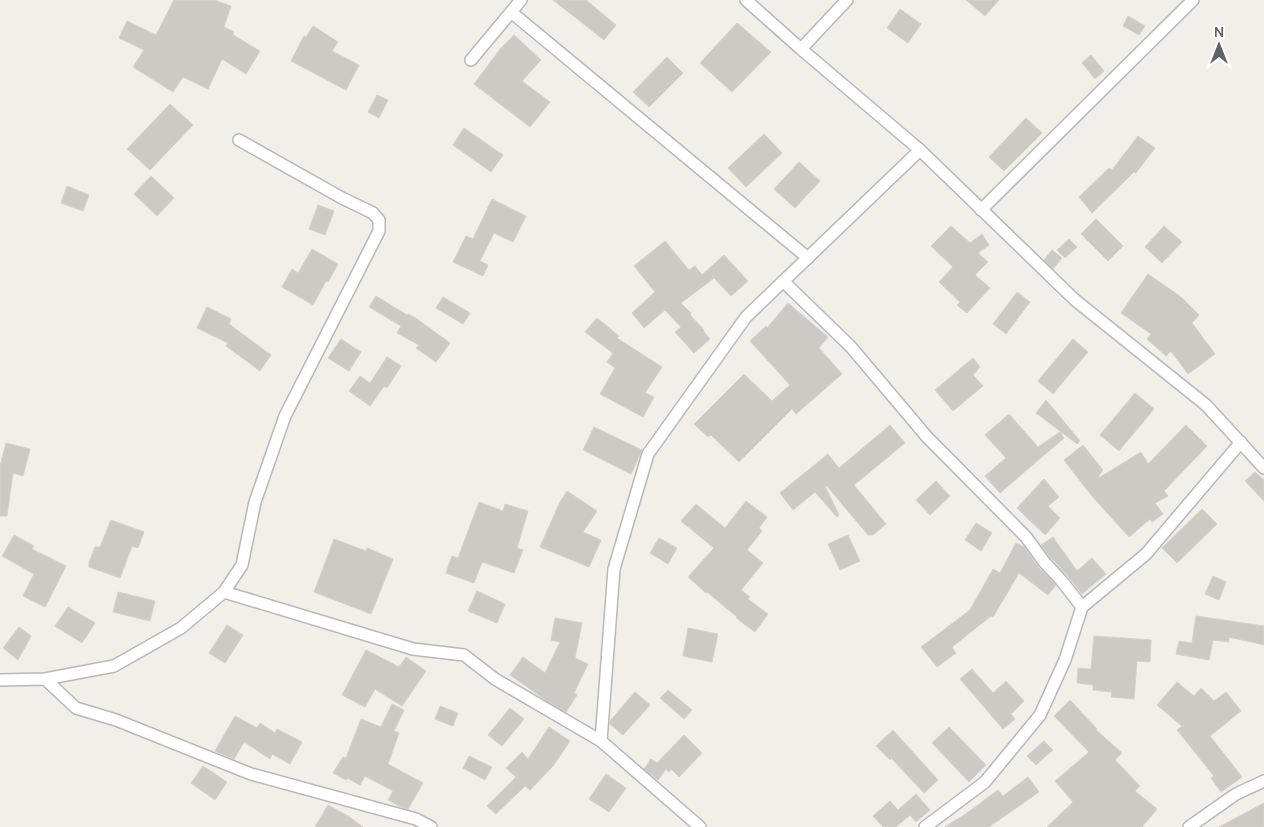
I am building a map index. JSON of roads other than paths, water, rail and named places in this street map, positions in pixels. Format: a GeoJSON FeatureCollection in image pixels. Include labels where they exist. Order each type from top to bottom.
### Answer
{"type":"FeatureCollection","features":[{"type":"Feature","properties":{"kind":"street"},"geometry":{"type":"LineString","coordinates":[[470,60],[521,0]]}},
{"type":"Feature","properties":{"kind":"street"},"geometry":{"type":"LineString","coordinates":[[746,0],[800,49],[920,150],[1075,300],[1206,405],[1264,468]]}},
{"type":"Feature","properties":{"kind":"street"},"geometry":{"type":"LineString","coordinates":[[800,49],[847,0]]}},
{"type":"Feature","properties":{"kind":"street"},"geometry":{"type":"LineString","coordinates":[[981,210],[1194,0]]}},
{"type":"Feature","properties":{"kind":"street"},"geometry":{"type":"LineString","coordinates":[[512,12],[808,258]]}},
{"type":"Feature","properties":{"kind":"street"},"geometry":{"type":"LineString","coordinates":[[0,680],[45,680],[114,666],[181,628],[224,592],[242,565],[254,502],[285,416],[379,231],[379,220],[373,213],[342,198],[239,140]]}},
{"type":"Feature","properties":{"kind":"street"},"geometry":{"type":"LineString","coordinates":[[601,741],[614,568],[648,454],[746,317],[920,150]]}},
{"type":"Feature","properties":{"kind":"street"},"geometry":{"type":"LineString","coordinates":[[783,281],[851,347],[927,438],[1026,537],[1082,607]]}},
{"type":"Feature","properties":{"kind":"street"},"geometry":{"type":"LineString","coordinates":[[925,827],[985,782],[1040,715],[1065,660],[1082,607],[1146,554],[1241,442]]}},
{"type":"Feature","properties":{"kind":"street"},"geometry":{"type":"LineString","coordinates":[[224,592],[413,649],[464,655],[495,678],[601,741],[700,827]]}},
{"type":"Feature","properties":{"kind":"street"},"geometry":{"type":"LineString","coordinates":[[45,680],[76,708],[116,720],[251,774],[416,819],[431,827]]}},
{"type":"Feature","properties":{"kind":"street"},"geometry":{"type":"LineString","coordinates":[[1190,827],[1236,794],[1264,781]]}}]}
